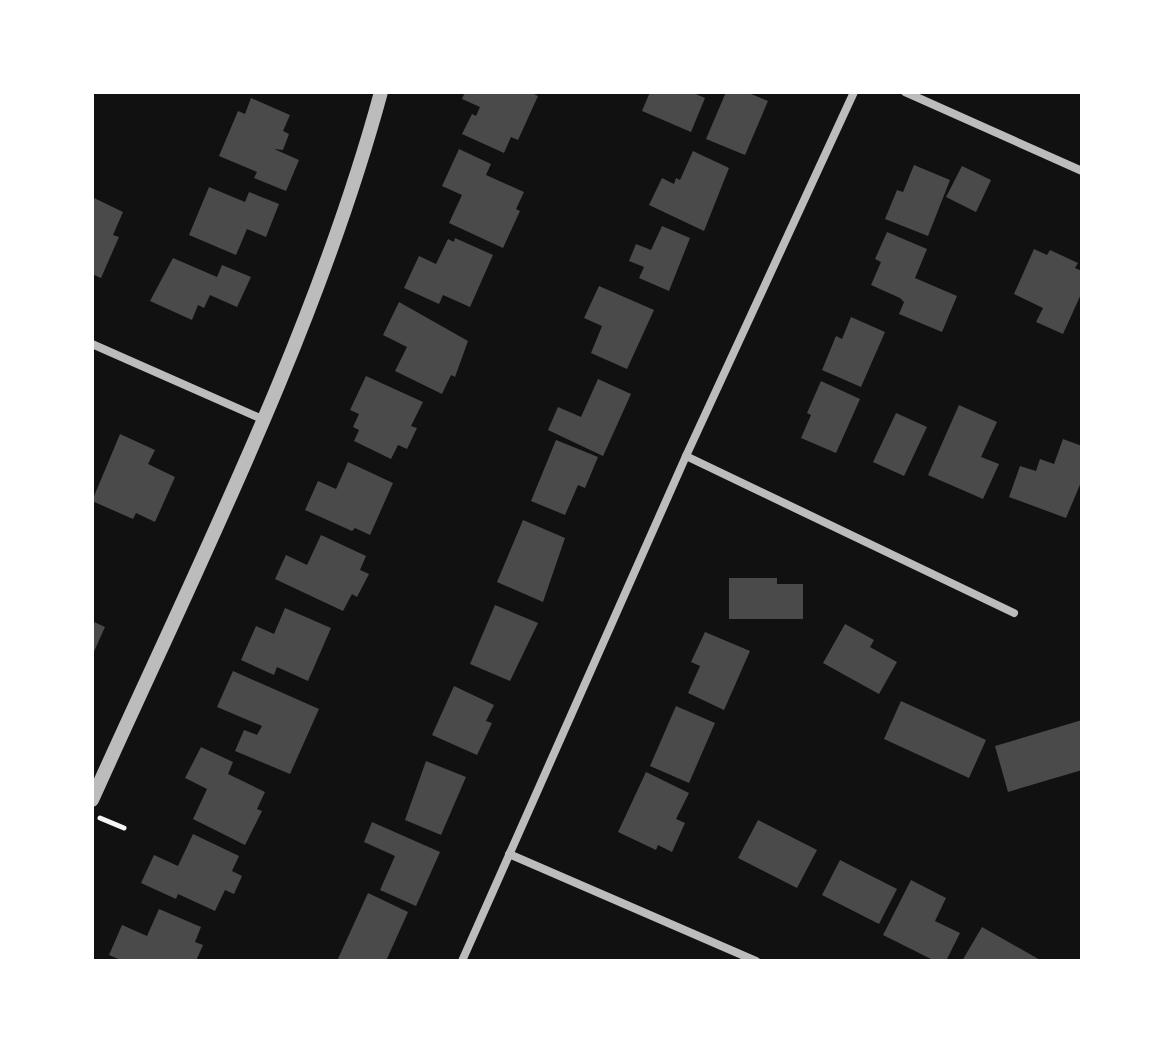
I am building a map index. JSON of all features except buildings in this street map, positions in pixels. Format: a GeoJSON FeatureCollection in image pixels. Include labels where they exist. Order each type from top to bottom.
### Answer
{"type":"FeatureCollection","features":[{"type":"Feature","properties":{"kind":"street"},"geometry":{"type":"LineString","coordinates":[[92,800],[98,771],[262,419],[356,183],[381,92]]}},
{"type":"Feature","properties":{"kind":"street"},"geometry":{"type":"LineString","coordinates":[[462,961],[686,456],[854,92]]}},
{"type":"Feature","properties":{"kind":"street"},"geometry":{"type":"LineString","coordinates":[[905,92],[1082,171]]}},
{"type":"Feature","properties":{"kind":"street"},"geometry":{"type":"LineString","coordinates":[[92,344],[262,419]]}},
{"type":"Feature","properties":{"kind":"street"},"geometry":{"type":"LineString","coordinates":[[686,456],[1014,613]]}},
{"type":"Feature","properties":{"kind":"street"},"geometry":{"type":"LineString","coordinates":[[509,854],[756,961]]}},
{"type":"Feature","properties":{"kind":"path"},"geometry":{"type":"LineString","coordinates":[[92,814],[124,828]]}}]}
